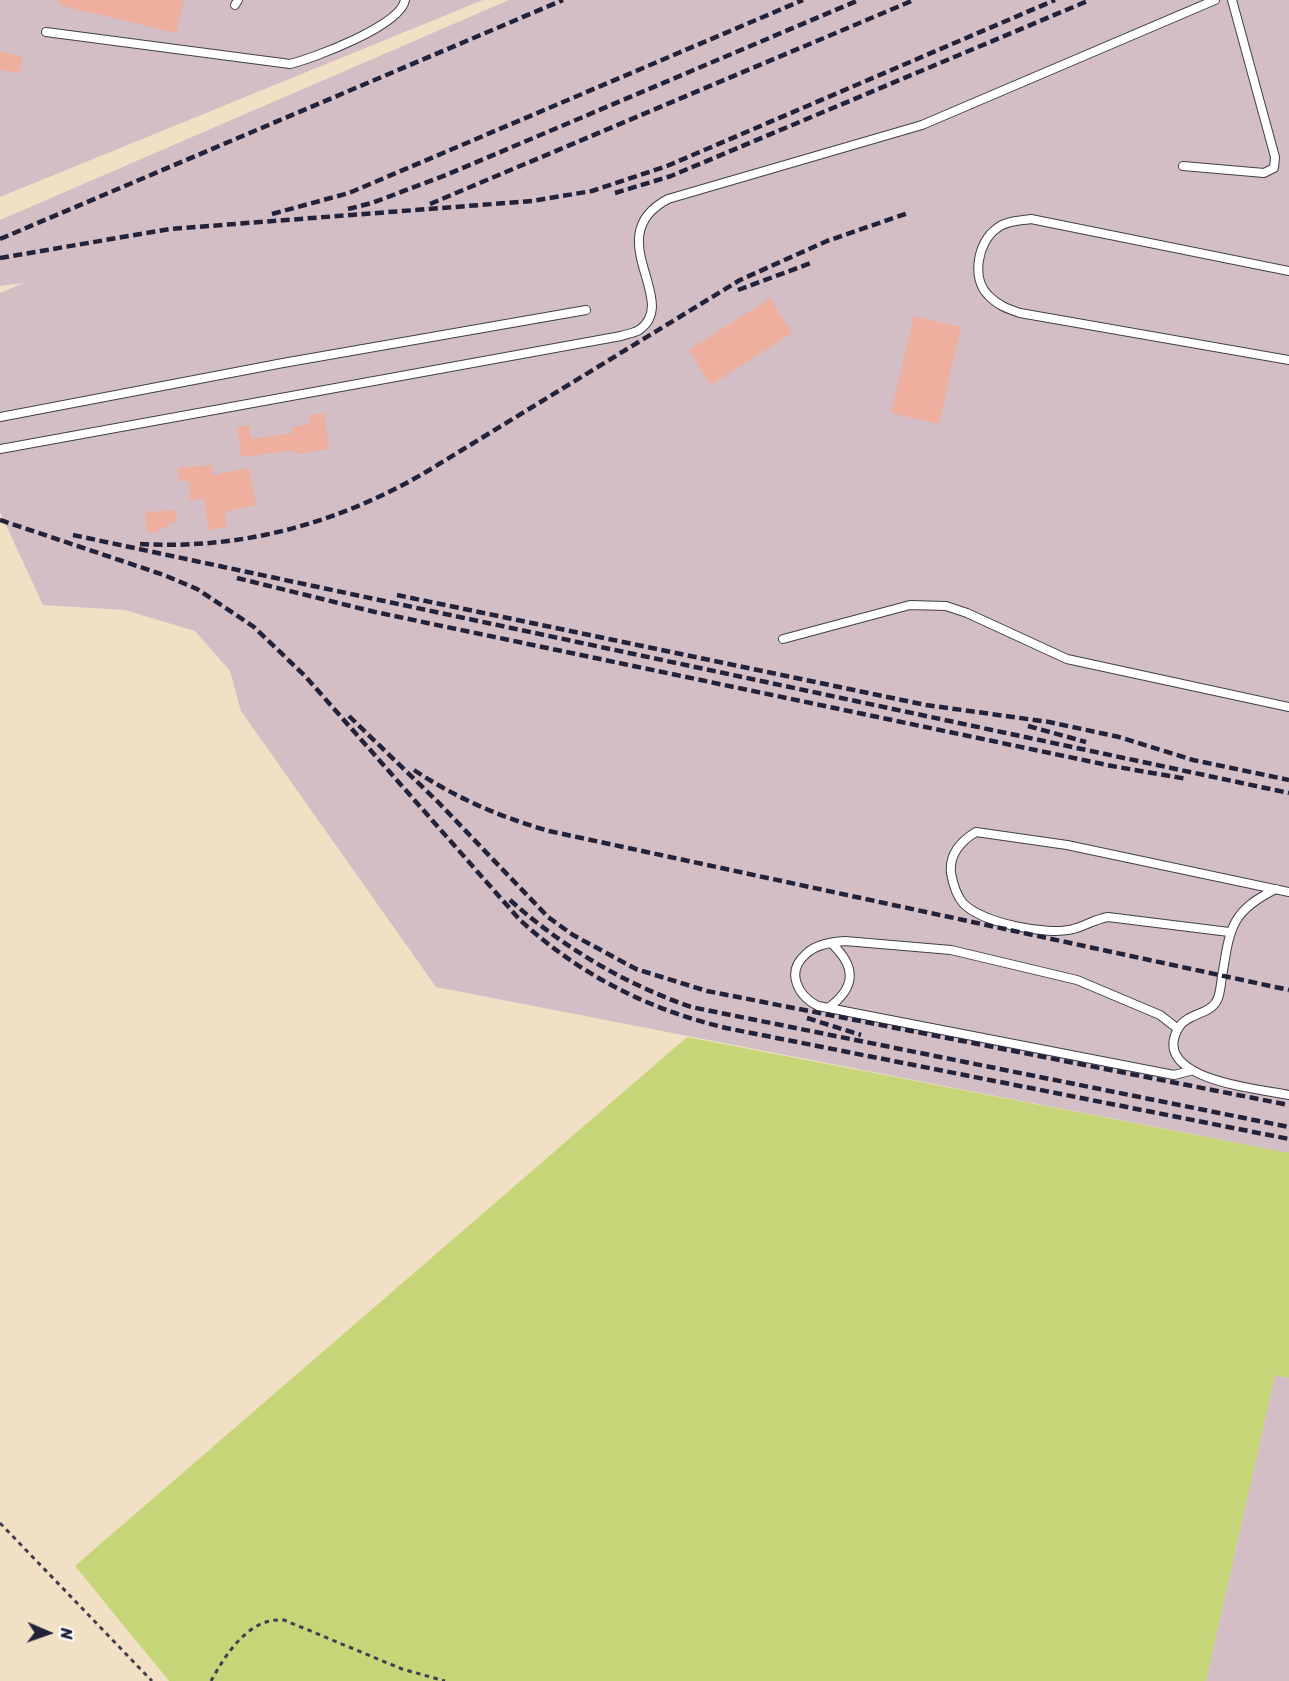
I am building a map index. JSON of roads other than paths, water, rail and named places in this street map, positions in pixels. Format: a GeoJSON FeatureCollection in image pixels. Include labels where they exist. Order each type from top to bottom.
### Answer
{"type":"FeatureCollection","features":[{"type":"Feature","properties":{"kind":"lane"},"geometry":{"type":"LineString","coordinates":[[46,32],[290,64],[304,61],[371,31],[391,19],[404,5],[405,0]]}},
{"type":"Feature","properties":{"kind":"lane"},"geometry":{"type":"LineString","coordinates":[[0,449],[621,336],[640,330],[650,316],[652,300],[638,238],[642,219],[652,207],[668,199],[922,124],[1215,0]]}},
{"type":"Feature","properties":{"kind":"lane"},"geometry":{"type":"LineString","coordinates":[[1183,166],[1264,173],[1274,168],[1275,157],[1232,0]]}},
{"type":"Feature","properties":{"kind":"lane"},"geometry":{"type":"LineString","coordinates":[[1289,272],[1031,219],[997,227],[985,239],[980,257],[979,278],[986,294],[1002,306],[1020,313],[1289,360]]}},
{"type":"Feature","properties":{"kind":"lane"},"geometry":{"type":"LineString","coordinates":[[0,417],[272,365],[586,310]]}},
{"type":"Feature","properties":{"kind":"lane"},"geometry":{"type":"LineString","coordinates":[[783,639],[910,605],[946,606],[1067,659],[1289,707]]}},
{"type":"Feature","properties":{"kind":"lane"},"geometry":{"type":"LineString","coordinates":[[1229,932],[1108,917],[1091,920],[1074,929],[1044,931],[1019,927],[975,912],[963,903],[954,887],[951,870],[953,854],[964,839],[976,832],[1067,845],[1289,892]]}},
{"type":"Feature","properties":{"kind":"lane"},"geometry":{"type":"LineString","coordinates":[[1276,889],[1243,909],[1229,932],[1218,999],[1210,1009],[1185,1020],[1178,1029],[1175,1040],[1176,1053],[1181,1064],[1190,1071],[1211,1080],[1289,1095]]}},
{"type":"Feature","properties":{"kind":"lane"},"geometry":{"type":"LineString","coordinates":[[1178,1029],[1160,1015],[1077,980],[951,951],[845,941],[831,942],[806,953],[795,971],[800,993],[807,1001],[828,1008],[1174,1075],[1190,1071]]}},
{"type":"Feature","properties":{"kind":"lane"},"geometry":{"type":"LineString","coordinates":[[828,1008],[848,987],[850,975],[843,954],[831,942]]}},
{"type":"Feature","properties":{"kind":"railway"},"geometry":{"type":"LineString","coordinates":[[0,239],[563,0]]}},
{"type":"Feature","properties":{"kind":"railway"},"geometry":{"type":"LineString","coordinates":[[272,214],[349,193],[803,0]]}},
{"type":"Feature","properties":{"kind":"railway"},"geometry":{"type":"LineString","coordinates":[[348,209],[372,203],[446,175],[859,0]]}},
{"type":"Feature","properties":{"kind":"railway"},"geometry":{"type":"LineString","coordinates":[[430,204],[914,0]]}},
{"type":"Feature","properties":{"kind":"railway"},"geometry":{"type":"LineString","coordinates":[[0,258],[170,229],[532,201],[592,191],[667,166],[1055,0]]}},
{"type":"Feature","properties":{"kind":"railway"},"geometry":{"type":"LineString","coordinates":[[615,193],[671,176],[1090,0]]}},
{"type":"Feature","properties":{"kind":"railway"},"geometry":{"type":"LineString","coordinates":[[140,544],[178,545],[252,537],[324,519],[359,506],[426,472],[740,280],[827,241],[908,213]]}},
{"type":"Feature","properties":{"kind":"railway"},"geometry":{"type":"LineString","coordinates":[[738,290],[811,263]]}},
{"type":"Feature","properties":{"kind":"railway"},"geometry":{"type":"LineString","coordinates":[[0,520],[164,575],[197,589],[254,627],[306,677],[520,920],[566,957],[616,988],[669,1011],[726,1028],[1289,1139]]}},
{"type":"Feature","properties":{"kind":"railway"},"geometry":{"type":"LineString","coordinates":[[73,535],[1289,793]]}},
{"type":"Feature","properties":{"kind":"railway"},"geometry":{"type":"LineString","coordinates":[[237,578],[375,612],[1112,766],[1187,779]]}},
{"type":"Feature","properties":{"kind":"railway"},"geometry":{"type":"LineString","coordinates":[[397,595],[926,705],[1049,722],[1119,737],[1193,760],[1289,780]]}},
{"type":"Feature","properties":{"kind":"railway"},"geometry":{"type":"LineString","coordinates":[[349,716],[438,802],[548,917],[573,935],[636,969],[707,991],[1289,1105]]}},
{"type":"Feature","properties":{"kind":"railway"},"geometry":{"type":"LineString","coordinates":[[1028,726],[1086,742]]}},
{"type":"Feature","properties":{"kind":"railway"},"geometry":{"type":"LineString","coordinates":[[414,770],[479,806],[549,831],[1289,990]]}},
{"type":"Feature","properties":{"kind":"railway"},"geometry":{"type":"LineString","coordinates":[[510,900],[573,949],[642,987],[691,1007],[1289,1127]]}},
{"type":"Feature","properties":{"kind":"railway"},"geometry":{"type":"LineString","coordinates":[[807,1018],[861,1035]]}}]}
